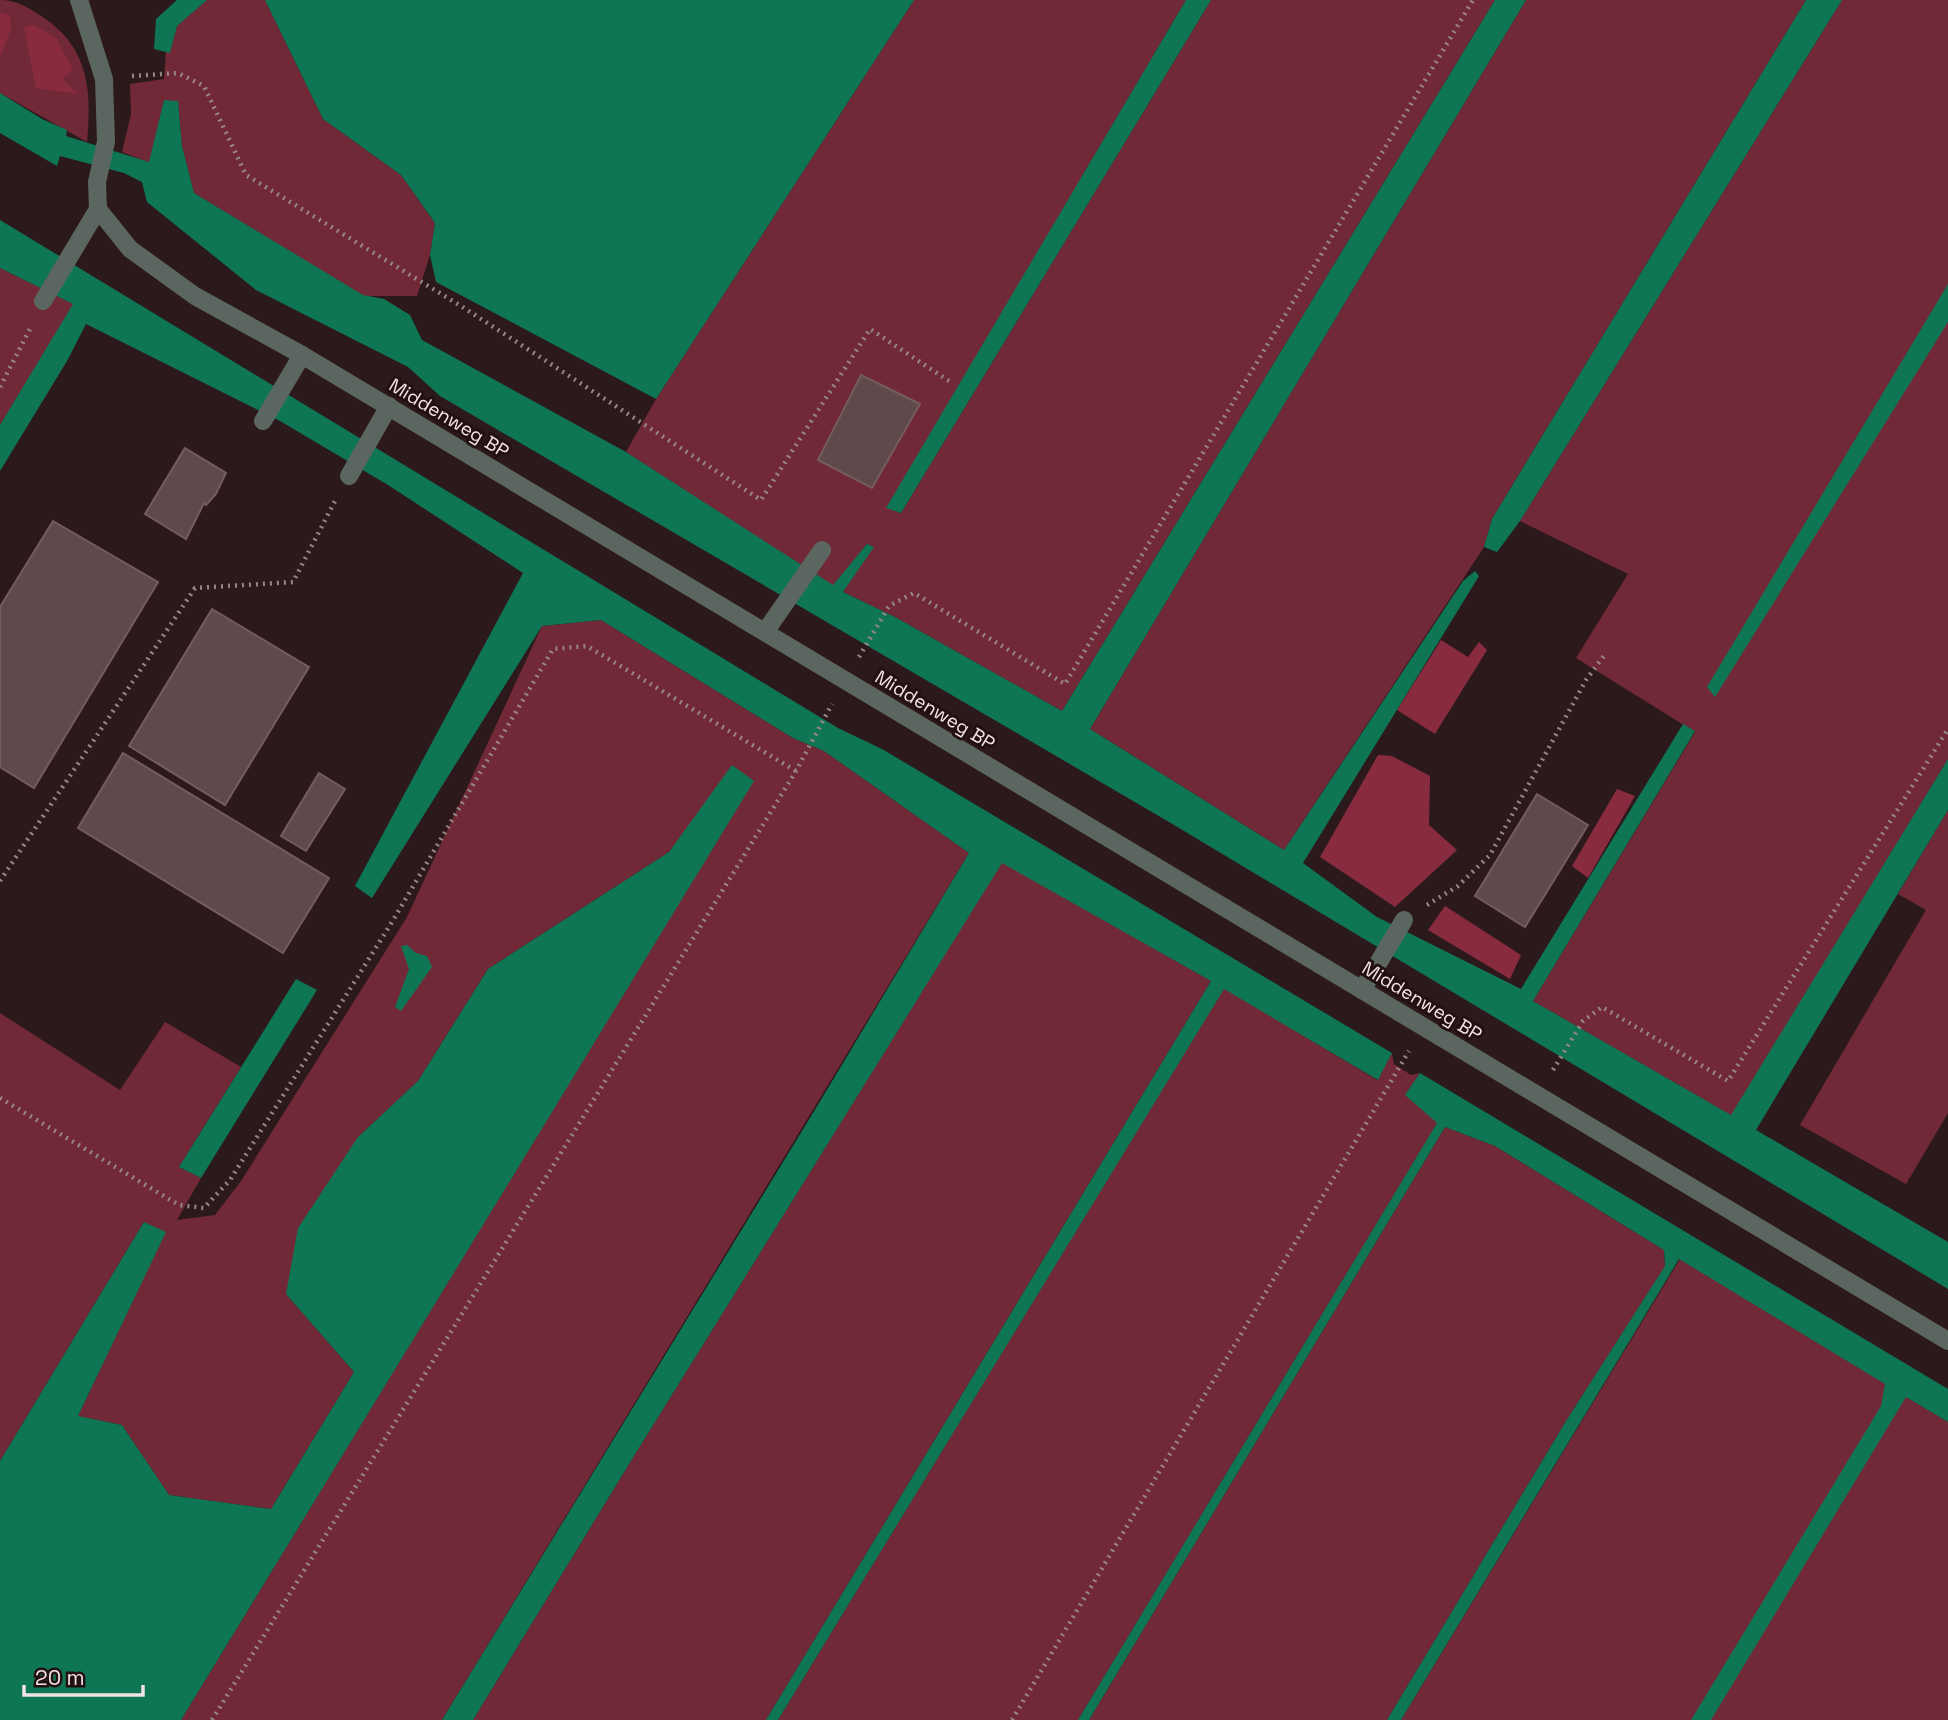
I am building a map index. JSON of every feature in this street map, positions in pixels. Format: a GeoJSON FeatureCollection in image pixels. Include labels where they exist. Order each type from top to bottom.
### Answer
{"type":"FeatureCollection","features":[{"type":"Feature","properties":{"kind":"street"},"geometry":{"type":"LineString","coordinates":[[43,301],[98,209],[97,182],[106,142],[104,79],[79,0]]}},
{"type":"Feature","properties":{"kind":"street","name":"Middenweg BP"},"geometry":{"type":"LineString","coordinates":[[98,209],[130,248],[195,296],[389,406],[1948,1341]]}},
{"type":"Feature","properties":{"kind":"street"},"geometry":{"type":"LineString","coordinates":[[263,421],[302,355]]}},
{"type":"Feature","properties":{"kind":"street"},"geometry":{"type":"LineString","coordinates":[[349,476],[389,406]]}},
{"type":"Feature","properties":{"kind":"street"},"geometry":{"type":"LineString","coordinates":[[765,632],[819,555]]}},
{"type":"Feature","properties":{"kind":"street"},"geometry":{"type":"LineString","coordinates":[[1362,990],[1378,958],[1404,920]]}},
{"type":"Feature","properties":{"kind":"path"},"geometry":{"type":"LineString","coordinates":[[864,650],[889,606],[914,593],[1065,684],[1473,0]]}},
{"type":"Feature","properties":{"kind":"path"},"geometry":{"type":"LineString","coordinates":[[104,79],[178,73],[204,86],[246,175],[461,306],[761,500],[870,329],[949,381]]}},
{"type":"Feature","properties":{"kind":"path"},"geometry":{"type":"LineString","coordinates":[[0,387],[43,301]]}},
{"type":"Feature","properties":{"kind":"path"},"geometry":{"type":"LineString","coordinates":[[0,881],[195,588],[293,582],[349,476]]}},
{"type":"Feature","properties":{"kind":"path"},"geometry":{"type":"LineString","coordinates":[[0,1098],[179,1205],[204,1208],[230,1180],[554,649],[587,646],[796,771]]}},
{"type":"Feature","properties":{"kind":"path"},"geometry":{"type":"LineString","coordinates":[[1404,920],[1458,886],[1490,855],[1586,680],[1606,653]]}},
{"type":"Feature","properties":{"kind":"path"},"geometry":{"type":"LineString","coordinates":[[212,1720],[796,771],[827,712]]}},
{"type":"Feature","properties":{"kind":"path"},"geometry":{"type":"LineString","coordinates":[[1558,1062],[1583,1021],[1602,1007],[1727,1081],[1948,729]]}},
{"type":"Feature","properties":{"kind":"path"},"geometry":{"type":"LineString","coordinates":[[1012,1720],[1401,1067]]}},
{"type":"Feature","properties":{"kind":"shaded area"},"geometry":{"type":"Polygon","coordinates":[[[0,0],[17,3],[44,18],[59,30],[79,57],[89,106],[87,142],[0,93],[0,57],[10,15],[0,12],[0,0]]]}},
{"type":"Feature","properties":{"kind":"shaded area"},"geometry":{"type":"Polygon","coordinates":[[[177,0],[207,0],[177,26],[170,53],[154,49],[156,19],[177,0]]]}},
{"type":"Feature","properties":{"kind":"shaded area"},"geometry":{"type":"Polygon","coordinates":[[[207,0],[265,0],[323,119],[401,175],[435,223],[430,255],[417,296],[363,296],[194,193],[182,146],[178,101],[164,101],[150,163],[122,152],[131,114],[130,84],[164,79],[166,51],[170,52],[177,26],[207,0]]]}},
{"type":"Feature","properties":{"kind":"shaded area"},"geometry":{"type":"Polygon","coordinates":[[[265,0],[914,0],[656,399],[436,282],[430,255],[435,223],[401,175],[323,119],[265,0]]]}},
{"type":"Feature","properties":{"kind":"shaded area"},"geometry":{"type":"Polygon","coordinates":[[[914,0],[1186,0],[887,508],[901,513],[1211,0],[1495,0],[1062,711],[895,617],[843,592],[873,547],[867,544],[833,586],[626,452],[656,399],[914,0]]]}},
{"type":"Feature","properties":{"kind":"shaded area"},"geometry":{"type":"Polygon","coordinates":[[[1186,0],[1211,0],[901,513],[886,508],[1186,0]]]}},
{"type":"Feature","properties":{"kind":"shaded area"},"geometry":{"type":"Polygon","coordinates":[[[1495,0],[1526,0],[1090,729],[1284,850],[1463,581],[1475,571],[1479,576],[1303,863],[1377,917],[1521,989],[1683,724],[1695,731],[1533,1001],[1731,1115],[1948,759],[1948,810],[1756,1130],[1948,1242],[1948,1289],[1169,822],[440,396],[408,367],[256,290],[147,202],[142,182],[124,173],[60,156],[57,166],[0,133],[0,93],[42,119],[67,130],[66,136],[149,162],[164,100],[178,101],[182,146],[194,193],[363,295],[384,299],[410,315],[422,340],[626,452],[833,585],[867,544],[874,547],[843,592],[895,617],[1062,711],[1495,0]]]}},
{"type":"Feature","properties":{"kind":"shaded area"},"geometry":{"type":"Polygon","coordinates":[[[1526,0],[1806,0],[1492,519],[1484,547],[1284,850],[1090,729],[1526,0]]]}},
{"type":"Feature","properties":{"kind":"shaded area"},"geometry":{"type":"Polygon","coordinates":[[[1806,0],[1842,0],[1520,521],[1497,552],[1484,547],[1492,519],[1806,0]]]}},
{"type":"Feature","properties":{"kind":"shaded area"},"geometry":{"type":"Polygon","coordinates":[[[1842,0],[1948,0],[1948,759],[1732,1116],[1533,1001],[1695,732],[1576,658],[1628,574],[1520,521],[1842,0]]]}},
{"type":"Feature","properties":{"kind":"shaded area"},"geometry":{"type":"Polygon","coordinates":[[[0,12],[10,15],[11,29],[0,57],[0,12]]]}},
{"type":"Feature","properties":{"kind":"shaded area"},"geometry":{"type":"Polygon","coordinates":[[[33,25],[56,38],[73,70],[62,79],[78,94],[36,88],[24,27],[33,25]]]}},
{"type":"Feature","properties":{"kind":"shaded area"},"geometry":{"type":"Polygon","coordinates":[[[0,220],[838,728],[882,749],[1392,1053],[1378,1080],[1224,989],[778,1720],[766,1720],[1211,981],[1002,863],[473,1720],[442,1720],[969,853],[824,751],[793,738],[601,620],[542,626],[372,898],[355,886],[523,573],[388,485],[280,421],[86,324],[67,361],[0,471],[0,425],[73,304],[0,268],[0,220]]]}},
{"type":"Feature","properties":{"kind":"shaded area"},"geometry":{"type":"Polygon","coordinates":[[[0,268],[74,304],[0,425],[0,268]]]}},
{"type":"Feature","properties":{"kind":"shaded area"},"geometry":{"type":"Polygon","coordinates":[[[1948,284],[1948,322],[1715,697],[1707,687],[1948,284]]]}},
{"type":"Feature","properties":{"kind":"shaded area"},"geometry":{"type":"Polygon","coordinates":[[[601,620],[793,738],[824,751],[969,853],[442,1720],[181,1720],[753,781],[733,766],[669,852],[488,969],[418,1081],[358,1137],[286,1294],[354,1372],[271,1509],[169,1495],[122,1425],[78,1416],[165,1233],[144,1222],[0,1461],[0,1013],[120,1090],[165,1022],[241,1067],[179,1167],[201,1178],[177,1220],[215,1215],[241,1181],[407,917],[542,626],[601,620]]]}},
{"type":"Feature","properties":{"kind":"shaded area"},"geometry":{"type":"Polygon","coordinates":[[[1441,640],[1468,657],[1479,642],[1487,650],[1435,734],[1397,710],[1441,640]]]}},
{"type":"Feature","properties":{"kind":"shaded area"},"geometry":{"type":"Polygon","coordinates":[[[1378,755],[1392,756],[1430,776],[1429,825],[1457,850],[1395,907],[1320,857],[1378,755]]]}},
{"type":"Feature","properties":{"kind":"shaded area"},"geometry":{"type":"Polygon","coordinates":[[[732,765],[754,781],[181,1720],[0,1720],[0,1461],[144,1222],[166,1232],[78,1416],[122,1425],[169,1495],[271,1509],[354,1372],[286,1294],[298,1228],[358,1137],[418,1081],[488,969],[669,852],[732,765]]]}},
{"type":"Feature","properties":{"kind":"shaded area"},"geometry":{"type":"Polygon","coordinates":[[[1617,789],[1635,796],[1588,878],[1572,866],[1617,789]]]}},
{"type":"Feature","properties":{"kind":"shaded area"},"geometry":{"type":"Polygon","coordinates":[[[1948,810],[1948,1113],[1906,1184],[1800,1125],[1926,910],[1898,894],[1948,810]]]}},
{"type":"Feature","properties":{"kind":"shaded area"},"geometry":{"type":"Polygon","coordinates":[[[1002,862],[1211,981],[766,1720],[473,1720],[634,1456],[1002,862]]]}},
{"type":"Feature","properties":{"kind":"shaded area"},"geometry":{"type":"Polygon","coordinates":[[[1445,906],[1521,955],[1510,979],[1428,930],[1445,906]]]}},
{"type":"Feature","properties":{"kind":"shaded area"},"geometry":{"type":"Polygon","coordinates":[[[407,945],[416,953],[427,956],[432,967],[401,1011],[395,1007],[409,969],[401,946],[407,945]]]}},
{"type":"Feature","properties":{"kind":"shaded area"},"geometry":{"type":"Polygon","coordinates":[[[296,979],[317,990],[201,1178],[179,1167],[296,979]]]}},
{"type":"Feature","properties":{"kind":"shaded area"},"geometry":{"type":"Polygon","coordinates":[[[1224,988],[1377,1080],[1392,1053],[1394,1064],[1411,1075],[1420,1073],[1406,1095],[1438,1122],[1078,1720],[778,1720],[1224,988]]]}},
{"type":"Feature","properties":{"kind":"shaded area"},"geometry":{"type":"Polygon","coordinates":[[[1420,1073],[1948,1389],[1948,1422],[1906,1397],[1711,1720],[1691,1720],[1881,1406],[1885,1384],[1679,1259],[1401,1720],[1387,1720],[1566,1421],[1665,1266],[1664,1250],[1495,1146],[1445,1127],[1089,1720],[1078,1720],[1437,1123],[1405,1095],[1420,1073]]]}},
{"type":"Feature","properties":{"kind":"shaded area"},"geometry":{"type":"Polygon","coordinates":[[[1445,1127],[1495,1146],[1664,1250],[1665,1267],[1566,1421],[1387,1720],[1089,1720],[1445,1127]]]}},
{"type":"Feature","properties":{"kind":"shaded area"},"geometry":{"type":"Polygon","coordinates":[[[1680,1259],[1948,1422],[1948,1720],[1401,1720],[1680,1259]]]}},
{"type":"Feature","properties":{"kind":"building"},"geometry":{"type":"Polygon","coordinates":[[[861,375],[920,404],[872,488],[818,460],[861,375]]]}},
{"type":"Feature","properties":{"kind":"building"},"geometry":{"type":"Polygon","coordinates":[[[185,448],[226,473],[216,494],[206,505],[204,503],[186,539],[145,514],[185,448]]]}},
{"type":"Feature","properties":{"kind":"building"},"geometry":{"type":"Polygon","coordinates":[[[53,521],[158,582],[34,788],[0,767],[0,607],[53,521]]]}},
{"type":"Feature","properties":{"kind":"building"},"geometry":{"type":"Polygon","coordinates":[[[212,609],[309,667],[225,805],[129,746],[212,609]]]}},
{"type":"Feature","properties":{"kind":"building"},"geometry":{"type":"Polygon","coordinates":[[[123,753],[329,878],[283,953],[78,828],[123,753]]]}},
{"type":"Feature","properties":{"kind":"building"},"geometry":{"type":"Polygon","coordinates":[[[319,773],[345,789],[306,851],[281,836],[319,773]]]}},
{"type":"Feature","properties":{"kind":"building"},"geometry":{"type":"Polygon","coordinates":[[[1537,794],[1588,825],[1525,927],[1475,896],[1537,794]]]}}]}
